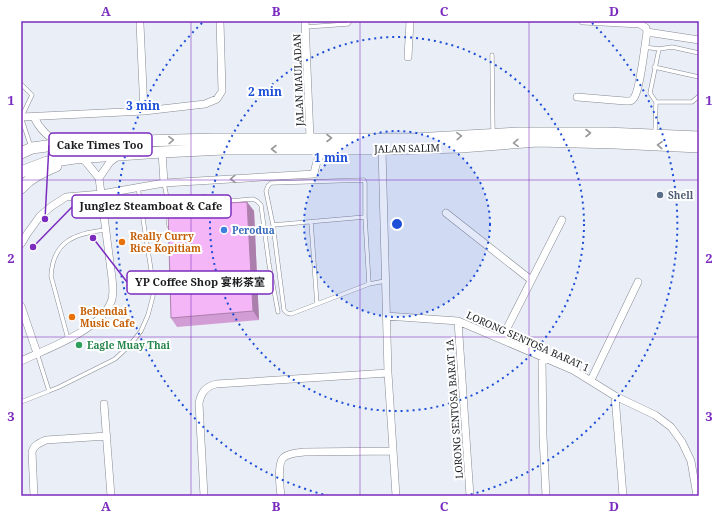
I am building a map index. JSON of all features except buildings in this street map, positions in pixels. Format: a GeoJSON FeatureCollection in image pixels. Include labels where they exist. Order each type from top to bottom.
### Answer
{"type":"FeatureCollection","features":[{"type":"Feature","properties":{"kind":"main road","name":"JALAN SALIM"},"geometry":{"type":"LineString","coordinates":[[24,151],[59,144],[214,139],[414,139],[493,135],[606,133],[699,137]]}},
{"type":"Feature","properties":{"kind":"main road","name":"JALAN SALIM"},"geometry":{"type":"LineString","coordinates":[[21,172],[47,162],[78,158],[224,149],[382,149],[461,147],[538,141],[699,147]]}},
{"type":"Feature","properties":{"kind":"main road"},"geometry":{"type":"LineString","coordinates":[[21,188],[29,180],[41,172],[78,158]]}},
{"type":"Feature","properties":{"kind":"street"},"geometry":{"type":"LineString","coordinates":[[21,117],[144,111],[205,104],[217,99],[222,91],[220,21]]}},
{"type":"Feature","properties":{"kind":"street"},"geometry":{"type":"LineString","coordinates":[[408,57],[410,21]]}},
{"type":"Feature","properties":{"kind":"street"},"geometry":{"type":"LineString","coordinates":[[577,96],[625,101],[630,101],[633,99],[638,88],[647,32],[646,28],[640,24],[583,21]]}},
{"type":"Feature","properties":{"kind":"street"},"geometry":{"type":"LineString","coordinates":[[140,24],[144,111]]}},
{"type":"Feature","properties":{"kind":"street","name":"JALAN MAULADAN"},"geometry":{"type":"LineString","coordinates":[[305,24],[310,138]]}},
{"type":"Feature","properties":{"kind":"street"},"geometry":{"type":"LineString","coordinates":[[647,32],[699,40]]}},
{"type":"Feature","properties":{"kind":"street"},"geometry":{"type":"LineString","coordinates":[[34,117],[45,135],[59,144]]}},
{"type":"Feature","properties":{"kind":"street"},"geometry":{"type":"LineString","coordinates":[[21,244],[40,216],[66,197],[101,194],[164,183],[314,178],[315,164],[319,156],[326,149]]}},
{"type":"Feature","properties":{"kind":"street"},"geometry":{"type":"LineString","coordinates":[[382,149],[388,373],[396,496]]}},
{"type":"Feature","properties":{"kind":"street"},"geometry":{"type":"LineString","coordinates":[[162,152],[164,183]]}},
{"type":"Feature","properties":{"kind":"street"},"geometry":{"type":"LineString","coordinates":[[99,178],[110,162],[120,155]]}},
{"type":"Feature","properties":{"kind":"street"},"geometry":{"type":"LineString","coordinates":[[21,361],[80,333],[95,323],[105,312],[111,302],[113,291],[112,278],[99,178],[86,162],[78,158]]}},
{"type":"Feature","properties":{"kind":"street"},"geometry":{"type":"LineString","coordinates":[[446,213],[531,280]]}},
{"type":"Feature","properties":{"kind":"street"},"geometry":{"type":"LineString","coordinates":[[502,338],[562,220]]}},
{"type":"Feature","properties":{"kind":"street"},"geometry":{"type":"LineString","coordinates":[[591,380],[638,282]]}},
{"type":"Feature","properties":{"kind":"street"},"geometry":{"type":"LineString","coordinates":[[21,306],[37,353]]}},
{"type":"Feature","properties":{"kind":"street","name":"LORONG SENTOSA BARAT 1"},"geometry":{"type":"LineString","coordinates":[[386,316],[458,321],[502,338],[542,358],[574,370],[615,396],[655,415],[671,427],[682,442],[691,461],[697,496]]}},
{"type":"Feature","properties":{"kind":"street","name":"LORONG SENTOSA BARAT 1A"},"geometry":{"type":"LineString","coordinates":[[458,321],[470,496]]}},
{"type":"Feature","properties":{"kind":"street"},"geometry":{"type":"LineString","coordinates":[[542,358],[543,436],[546,496]]}},
{"type":"Feature","properties":{"kind":"street"},"geometry":{"type":"LineString","coordinates":[[204,496],[199,403],[203,391],[210,386],[216,384],[388,373]]}},
{"type":"Feature","properties":{"kind":"street"},"geometry":{"type":"LineString","coordinates":[[615,396],[623,496]]}},
{"type":"Feature","properties":{"kind":"street"},"geometry":{"type":"LineString","coordinates":[[104,404],[111,496]]}},
{"type":"Feature","properties":{"kind":"street"},"geometry":{"type":"LineString","coordinates":[[34,496],[32,452],[38,443],[46,440],[107,436]]}},
{"type":"Feature","properties":{"kind":"street"},"geometry":{"type":"LineString","coordinates":[[280,496],[280,464],[283,458],[290,455],[304,452],[393,451]]}},
{"type":"Feature","properties":{"kind":"lane"},"geometry":{"type":"LineString","coordinates":[[305,24],[348,24],[350,21]]}},
{"type":"Feature","properties":{"kind":"lane"},"geometry":{"type":"LineString","coordinates":[[644,47],[659,49],[672,47],[699,53]]}},
{"type":"Feature","properties":{"kind":"lane"},"geometry":{"type":"LineString","coordinates":[[655,135],[656,102],[650,93],[654,67],[659,49]]}},
{"type":"Feature","properties":{"kind":"lane"},"geometry":{"type":"LineString","coordinates":[[492,55],[493,135]]}},
{"type":"Feature","properties":{"kind":"lane"},"geometry":{"type":"LineString","coordinates":[[654,67],[699,76]]}},
{"type":"Feature","properties":{"kind":"lane"},"geometry":{"type":"LineString","coordinates":[[21,84],[32,95],[21,117],[24,151]]}},
{"type":"Feature","properties":{"kind":"lane"},"geometry":{"type":"LineString","coordinates":[[656,102],[692,102],[699,96]]}},
{"type":"Feature","properties":{"kind":"lane"},"geometry":{"type":"LineString","coordinates":[[369,284],[364,180],[314,178],[271,183],[266,190],[273,225],[284,310],[287,313],[291,314],[369,284],[385,282]]}},
{"type":"Feature","properties":{"kind":"lane"},"geometry":{"type":"LineString","coordinates":[[164,183],[169,208],[169,234]]}},
{"type":"Feature","properties":{"kind":"lane"},"geometry":{"type":"LineString","coordinates":[[21,402],[59,388],[115,359],[130,345],[141,331],[148,315],[153,296],[152,276],[138,187]]}},
{"type":"Feature","properties":{"kind":"lane"},"geometry":{"type":"LineString","coordinates":[[169,208],[179,205],[253,199],[258,201],[261,205],[269,264],[278,312]]}},
{"type":"Feature","properties":{"kind":"lane"},"geometry":{"type":"LineString","coordinates":[[273,225],[365,217]]}},
{"type":"Feature","properties":{"kind":"lane"},"geometry":{"type":"LineString","coordinates":[[311,222],[317,304]]}},
{"type":"Feature","properties":{"kind":"lane"},"geometry":{"type":"LineString","coordinates":[[68,338],[50,276],[51,266],[58,252],[66,241],[76,235],[106,230]]}},
{"type":"Feature","properties":{"kind":"lane"},"geometry":{"type":"LineString","coordinates":[[37,353],[49,391]]}},
{"type":"Feature","properties":{"kind":"place","name":"Shell"},"geometry":{"type":"Point","coordinates":[660,195]}},
{"type":"Feature","properties":{"kind":"place","name":"Cake Times Too"},"geometry":{"type":"Point","coordinates":[45,219]}},
{"type":"Feature","properties":{"kind":"place","name":"Perodua"},"geometry":{"type":"Point","coordinates":[224,230]}},
{"type":"Feature","properties":{"kind":"place","name":"YP Coffee Shop 宴彬茶室"},"geometry":{"type":"Point","coordinates":[93,238]}},
{"type":"Feature","properties":{"kind":"place","name":"Really Curry Rice Kopitiam"},"geometry":{"type":"Point","coordinates":[122,242]}},
{"type":"Feature","properties":{"kind":"place","name":"Junglez Steamboat & Cafe"},"geometry":{"type":"Point","coordinates":[33,247]}},
{"type":"Feature","properties":{"kind":"place","name":"Bebendai Music Cafe"},"geometry":{"type":"Point","coordinates":[72,317]}},
{"type":"Feature","properties":{"kind":"place","name":"Eagle Muay Thai"},"geometry":{"type":"Point","coordinates":[79,345]}}]}
